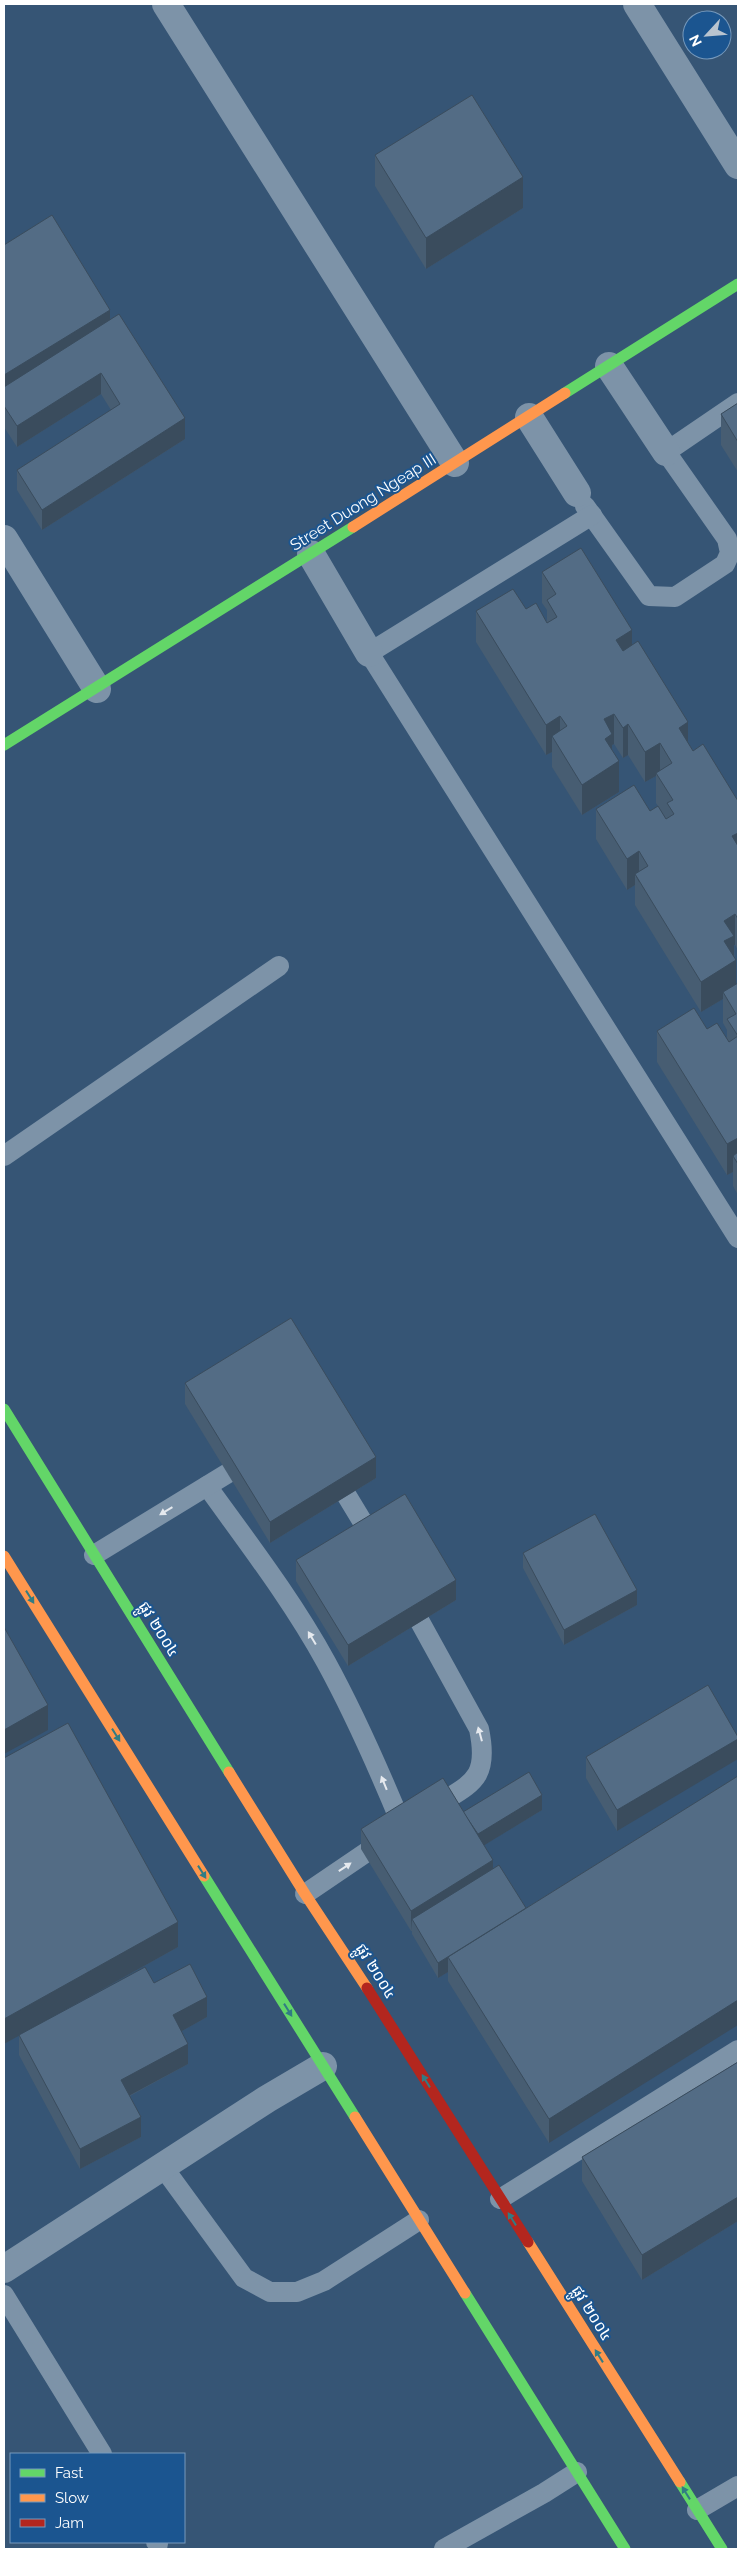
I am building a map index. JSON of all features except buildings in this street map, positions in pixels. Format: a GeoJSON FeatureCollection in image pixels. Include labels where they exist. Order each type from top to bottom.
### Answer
{"type":"FeatureCollection","features":[{"type":"Feature","properties":{"kind":"main road","name":"Street Duong Ngeap III"},"geometry":{"type":"LineString","coordinates":[[4,745],[312,554],[738,284]]}},
{"type":"Feature","properties":{"kind":"main road","name":"ផ្លូវ ២០០៤"},"geometry":{"type":"LineString","coordinates":[[4,1409],[304,1894],[332,1932],[722,2549]]}},
{"type":"Feature","properties":{"kind":"main road"},"geometry":{"type":"LineString","coordinates":[[4,1556],[625,2549]]}},
{"type":"Feature","properties":{"kind":"street"},"geometry":{"type":"LineString","coordinates":[[166,4],[455,463]]}},
{"type":"Feature","properties":{"kind":"street"},"geometry":{"type":"LineString","coordinates":[[637,4],[738,165]]}},
{"type":"Feature","properties":{"kind":"street"},"geometry":{"type":"LineString","coordinates":[[609,366],[666,452]]}},
{"type":"Feature","properties":{"kind":"street"},"geometry":{"type":"LineString","coordinates":[[528,417],[584,504]]}},
{"type":"Feature","properties":{"kind":"street"},"geometry":{"type":"LineString","coordinates":[[4,539],[97,689]]}},
{"type":"Feature","properties":{"kind":"street"},"geometry":{"type":"LineString","coordinates":[[312,554],[369,653]]}},
{"type":"Feature","properties":{"kind":"street"},"geometry":{"type":"LineString","coordinates":[[4,2269],[267,2099],[324,2066]]}},
{"type":"Feature","properties":{"kind":"lane"},"geometry":{"type":"LineString","coordinates":[[738,403],[666,452],[727,539],[730,553],[725,564],[675,597],[650,596],[584,504],[369,653],[738,1238]]}},
{"type":"Feature","properties":{"kind":"lane"},"geometry":{"type":"LineString","coordinates":[[4,1156],[279,966]]}},
{"type":"Feature","properties":{"kind":"lane"},"geometry":{"type":"LineString","coordinates":[[94,1555],[266,1450]]}},
{"type":"Feature","properties":{"kind":"lane"},"geometry":{"type":"LineString","coordinates":[[304,1894],[474,1780],[482,1764],[484,1752],[479,1729],[392,1572],[330,1467],[322,1462]]}},
{"type":"Feature","properties":{"kind":"lane"},"geometry":{"type":"LineString","coordinates":[[207,1486],[292,1605],[326,1662],[380,1773],[403,1828]]}},
{"type":"Feature","properties":{"kind":"lane"},"geometry":{"type":"LineString","coordinates":[[500,2199],[738,2050]]}},
{"type":"Feature","properties":{"kind":"lane"},"geometry":{"type":"LineString","coordinates":[[163,2167],[244,2278],[270,2292],[296,2292],[324,2281],[419,2220]]}},
{"type":"Feature","properties":{"kind":"lane"},"geometry":{"type":"LineString","coordinates":[[4,2295],[101,2453]]}},
{"type":"Feature","properties":{"kind":"lane"},"geometry":{"type":"LineString","coordinates":[[444,2549],[577,2472]]}},
{"type":"Feature","properties":{"kind":"lane"},"geometry":{"type":"LineString","coordinates":[[697,2510],[738,2486]]}},
{"type":"Feature","properties":{"kind":"traffic: fast"},"geometry":{"type":"LineString","coordinates":[[565,393],[738,284]]}},
{"type":"Feature","properties":{"kind":"traffic: fast"},"geometry":{"type":"LineString","coordinates":[[4,745],[353,527]]}},
{"type":"Feature","properties":{"kind":"traffic: fast"},"geometry":{"type":"LineString","coordinates":[[4,1409],[229,1772]]}},
{"type":"Feature","properties":{"kind":"traffic: fast"},"geometry":{"type":"LineString","coordinates":[[204,1876],[355,2117]]}},
{"type":"Feature","properties":{"kind":"traffic: fast"},"geometry":{"type":"LineString","coordinates":[[465,2293],[625,2549]]}},
{"type":"Feature","properties":{"kind":"traffic: fast"},"geometry":{"type":"LineString","coordinates":[[680,2482],[722,2549]]}},
{"type":"Feature","properties":{"kind":"traffic: slow"},"geometry":{"type":"LineString","coordinates":[[353,527],[565,393]]}},
{"type":"Feature","properties":{"kind":"traffic: slow"},"geometry":{"type":"LineString","coordinates":[[4,1556],[204,1876]]}},
{"type":"Feature","properties":{"kind":"traffic: slow"},"geometry":{"type":"LineString","coordinates":[[229,1772],[305,1894],[367,1988]]}},
{"type":"Feature","properties":{"kind":"traffic: slow"},"geometry":{"type":"LineString","coordinates":[[355,2117],[465,2293]]}},
{"type":"Feature","properties":{"kind":"traffic: slow"},"geometry":{"type":"LineString","coordinates":[[528,2242],[680,2482]]}},
{"type":"Feature","properties":{"kind":"traffic: jam"},"geometry":{"type":"LineString","coordinates":[[367,1988],[528,2242]]}}]}
